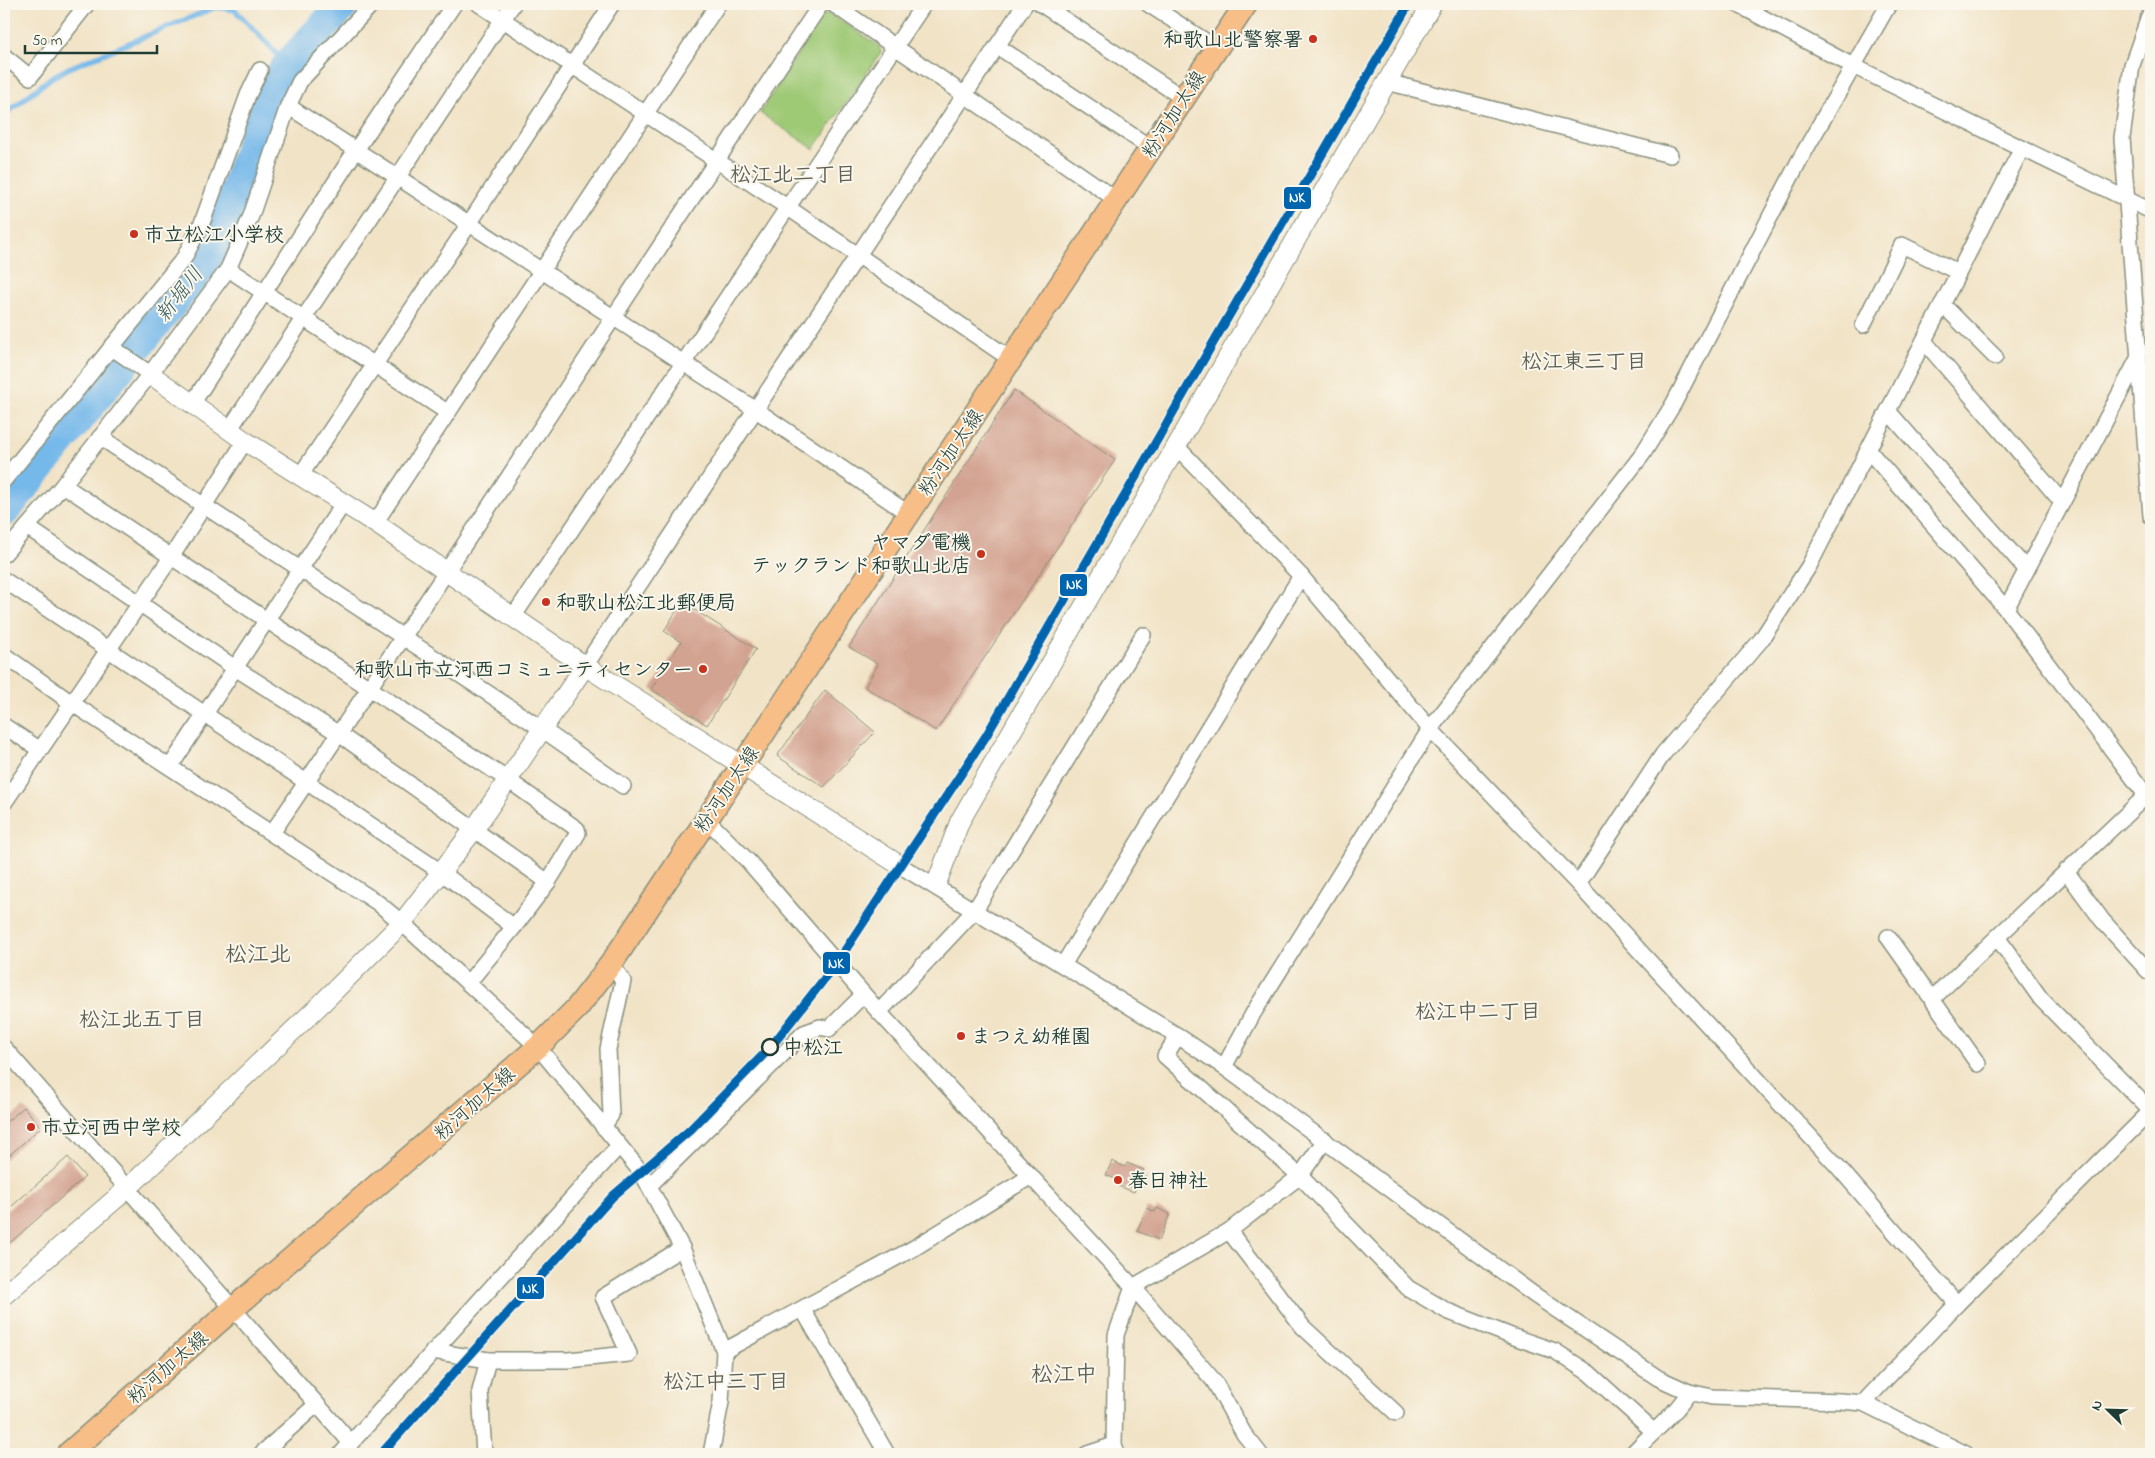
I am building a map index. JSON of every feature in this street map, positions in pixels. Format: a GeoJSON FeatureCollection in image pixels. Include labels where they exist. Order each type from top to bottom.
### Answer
{"type":"FeatureCollection","features":[{"type":"Feature","properties":{"kind":"main road","name":"粉河加太線"},"geometry":{"type":"LineString","coordinates":[[68,1454],[234,1308],[538,1047],[577,1008],[611,964],[1246,4]]}},
{"type":"Feature","properties":{"kind":"street"},"geometry":{"type":"LineString","coordinates":[[4,56],[30,77],[87,4]]}},
{"type":"Feature","properties":{"kind":"street"},"geometry":{"type":"LineString","coordinates":[[4,554],[63,485],[150,374],[228,269],[251,216],[288,106],[300,81],[372,4]]}},
{"type":"Feature","properties":{"kind":"street"},"geometry":{"type":"LineString","coordinates":[[192,404],[356,150],[454,4]]}},
{"type":"Feature","properties":{"kind":"street"},"geometry":{"type":"LineString","coordinates":[[479,4],[787,207],[1012,360]]}},
{"type":"Feature","properties":{"kind":"street"},"geometry":{"type":"LineString","coordinates":[[229,430],[513,4]]}},
{"type":"Feature","properties":{"kind":"street"},"geometry":{"type":"LineString","coordinates":[[300,476],[469,224],[612,4]]}},
{"type":"Feature","properties":{"kind":"street"},"geometry":{"type":"LineString","coordinates":[[375,523],[718,4]]}},
{"type":"Feature","properties":{"kind":"street"},"geometry":{"type":"LineString","coordinates":[[272,833],[371,688],[446,571],[614,319],[716,160],[821,4]]}},
{"type":"Feature","properties":{"kind":"street"},"geometry":{"type":"LineString","coordinates":[[832,4],[966,94],[1117,200]]}},
{"type":"Feature","properties":{"kind":"street"},"geometry":{"type":"LineString","coordinates":[[513,617],[924,4]]}},
{"type":"Feature","properties":{"kind":"street"},"geometry":{"type":"LineString","coordinates":[[4,1295],[127,1189],[322,1003],[402,922],[474,828],[542,730],[1025,4]]}},
{"type":"Feature","properties":{"kind":"street"},"geometry":{"type":"LineString","coordinates":[[1041,4],[1183,98]]}},
{"type":"Feature","properties":{"kind":"street"},"geometry":{"type":"LineString","coordinates":[[1148,4],[1216,48]]}},
{"type":"Feature","properties":{"kind":"street"},"geometry":{"type":"LineString","coordinates":[[936,885],[960,821],[1432,4]]}},
{"type":"Feature","properties":{"kind":"street"},"geometry":{"type":"LineString","coordinates":[[1737,4],[1853,66],[2151,211]]}},
{"type":"Feature","properties":{"kind":"street"},"geometry":{"type":"LineString","coordinates":[[1224,1067],[1254,1012],[1430,729],[1642,456],[1674,403],[1800,161],[1889,4]]}},
{"type":"Feature","properties":{"kind":"street"},"geometry":{"type":"LineString","coordinates":[[2151,11],[2132,65],[2122,138],[2126,199],[2142,347],[2151,516]]}},
{"type":"Feature","properties":{"kind":"street"},"geometry":{"type":"LineString","coordinates":[[997,46],[1151,148]]}},
{"type":"Feature","properties":{"kind":"street"},"geometry":{"type":"LineString","coordinates":[[4,480],[184,258],[202,223],[248,95],[260,70]]}},
{"type":"Feature","properties":{"kind":"street"},"geometry":{"type":"LineString","coordinates":[[1387,82],[1670,155]]}},
{"type":"Feature","properties":{"kind":"street"},"geometry":{"type":"LineString","coordinates":[[288,106],[756,410],[909,514]]}},
{"type":"Feature","properties":{"kind":"street"},"geometry":{"type":"LineString","coordinates":[[1578,884],[1663,754],[1761,640],[1809,566],[2022,148]]}},
{"type":"Feature","properties":{"kind":"street"},"geometry":{"type":"LineString","coordinates":[[1863,325],[1902,245],[1958,272]]}},
{"type":"Feature","properties":{"kind":"street"},"geometry":{"type":"LineString","coordinates":[[228,269],[447,412]]}},
{"type":"Feature","properties":{"kind":"street"},"geometry":{"type":"LineString","coordinates":[[1942,304],[1995,357]]}},
{"type":"Feature","properties":{"kind":"street"},"geometry":{"type":"LineString","coordinates":[[1924,341],[2062,502]]}},
{"type":"Feature","properties":{"kind":"street"},"geometry":{"type":"LineString","coordinates":[[111,347],[245,441],[375,523],[585,666],[742,767],[1178,1036],[1325,1140],[1533,1294],[1658,1378],[1689,1392],[1712,1397],[1840,1401],[1863,1404],[1966,1454]]}},
{"type":"Feature","properties":{"kind":"street"},"geometry":{"type":"LineString","coordinates":[[2006,608],[2142,347]]}},
{"type":"Feature","properties":{"kind":"street"},"geometry":{"type":"LineString","coordinates":[[1888,411],[2026,569]]}},
{"type":"Feature","properties":{"kind":"street"},"geometry":{"type":"LineString","coordinates":[[100,436],[623,786]]}},
{"type":"Feature","properties":{"kind":"street"},"geometry":{"type":"LineString","coordinates":[[5,800],[109,651],[245,441]]}},
{"type":"Feature","properties":{"kind":"street"},"geometry":{"type":"LineString","coordinates":[[1177,447],[1300,576],[1430,729],[1578,884],[1833,1162],[1957,1304]]}},
{"type":"Feature","properties":{"kind":"street"},"geometry":{"type":"LineString","coordinates":[[1868,450],[2006,608],[2149,793],[1932,999]]}},
{"type":"Feature","properties":{"kind":"street"},"geometry":{"type":"LineString","coordinates":[[63,485],[371,688],[577,829],[578,833],[548,882],[468,983]]}},
{"type":"Feature","properties":{"kind":"street"},"geometry":{"type":"LineString","coordinates":[[170,767],[266,620],[302,570],[343,504]]}},
{"type":"Feature","properties":{"kind":"street"},"geometry":{"type":"LineString","coordinates":[[27,527],[235,668],[339,734],[548,882]]}},
{"type":"Feature","properties":{"kind":"street"},"geometry":{"type":"LineString","coordinates":[[1063,965],[1300,576]]}},
{"type":"Feature","properties":{"kind":"street"},"geometry":{"type":"LineString","coordinates":[[4,580],[441,872],[514,927]]}},
{"type":"Feature","properties":{"kind":"street"},"geometry":{"type":"LineString","coordinates":[[879,1012],[975,910],[1143,635]]}},
{"type":"Feature","properties":{"kind":"street"},"geometry":{"type":"LineString","coordinates":[[4,655],[73,704],[378,903],[402,922],[538,1047],[619,1146],[638,1166],[682,1248],[724,1351],[721,1402],[711,1454]]}},
{"type":"Feature","properties":{"kind":"street"},"geometry":{"type":"LineString","coordinates":[[4,726],[39,749]]}},
{"type":"Feature","properties":{"kind":"street"},"geometry":{"type":"LineString","coordinates":[[706,819],[749,862],[863,995],[1133,1287],[1214,1381],[1244,1434],[1260,1454]]}},
{"type":"Feature","properties":{"kind":"street"},"geometry":{"type":"LineString","coordinates":[[2066,871],[2102,920],[2148,971]]}},
{"type":"Feature","properties":{"kind":"street"},"geometry":{"type":"LineString","coordinates":[[1888,937],[1978,1064]]}},
{"type":"Feature","properties":{"kind":"street"},"geometry":{"type":"LineString","coordinates":[[1863,1404],[1957,1304],[2151,1111],[2041,999],[1997,937]]}},
{"type":"Feature","properties":{"kind":"street"},"geometry":{"type":"LineString","coordinates":[[604,1127],[611,1115],[608,1049],[623,981],[611,964]]}},
{"type":"Feature","properties":{"kind":"street"},"geometry":{"type":"LineString","coordinates":[[649,1186],[804,1033],[820,1026],[829,1029],[863,995]]}},
{"type":"Feature","properties":{"kind":"street"},"geometry":{"type":"LineString","coordinates":[[1178,1036],[1165,1056],[1300,1176],[1408,1288],[1447,1311],[1554,1351],[1589,1373],[1653,1431]]}},
{"type":"Feature","properties":{"kind":"street"},"geometry":{"type":"LineString","coordinates":[[4,1048],[234,1308],[316,1405],[346,1449],[619,1146]]}},
{"type":"Feature","properties":{"kind":"street"},"geometry":{"type":"LineString","coordinates":[[1088,1454],[1116,1450],[1116,1335],[1133,1287],[1228,1231],[1300,1176],[1325,1140]]}},
{"type":"Feature","properties":{"kind":"street"},"geometry":{"type":"LineString","coordinates":[[724,1351],[803,1310],[914,1248],[1031,1176]]}},
{"type":"Feature","properties":{"kind":"street"},"geometry":{"type":"LineString","coordinates":[[1228,1231],[1303,1327],[1396,1413]]}},
{"type":"Feature","properties":{"kind":"street"},"geometry":{"type":"LineString","coordinates":[[433,1351],[488,1360],[568,1360],[629,1354],[603,1297],[682,1248]]}},
{"type":"Feature","properties":{"kind":"street"},"geometry":{"type":"LineString","coordinates":[[803,1310],[887,1454]]}},
{"type":"Feature","properties":{"kind":"street"},"geometry":{"type":"LineString","coordinates":[[484,1454],[480,1390],[488,1360]]}},
{"type":"Feature","properties":{"kind":"street"},"geometry":{"type":"LineString","coordinates":[[1632,1454],[1653,1431],[1678,1410],[1689,1392]]}},
{"type":"Feature","properties":{"kind":"street"},"geometry":{"type":"LineString","coordinates":[[261,1454],[316,1405]]}},
{"type":"Feature","properties":{"kind":"green space"},"geometry":{"type":"Polygon","coordinates":[[[829,13],[879,46],[881,52],[814,149],[760,113],[823,15],[829,13]]]}},
{"type":"Feature","properties":{"kind":"building","name":"ヤマダ電機 テックランド和歌山北店"},"geometry":{"type":"Polygon","coordinates":[[[1014,390],[1115,460],[936,731],[865,687],[878,664],[849,647],[1014,390]]]}},
{"type":"Feature","properties":{"kind":"building","name":"和歌山市立河西コミュニティセンター"},"geometry":{"type":"Polygon","coordinates":[[[682,602],[756,649],[707,725],[651,689],[681,642],[664,631],[682,602]]]}},
{"type":"Feature","properties":{"kind":"building"},"geometry":{"type":"Polygon","coordinates":[[[825,690],[875,732],[824,787],[777,756],[825,690]]]}},
{"type":"Feature","properties":{"kind":"building","name":"市立河西中学校"},"geometry":{"type":"Polygon","coordinates":[[[24,1107],[41,1127],[4,1160],[4,1124],[24,1107]]]}},
{"type":"Feature","properties":{"kind":"building","name":"市立河西中学校"},"geometry":{"type":"Polygon","coordinates":[[[68,1157],[85,1177],[4,1248],[4,1213],[68,1157]]]}},
{"type":"Feature","properties":{"kind":"building"},"geometry":{"type":"Polygon","coordinates":[[[1112,1161],[1125,1167],[1127,1163],[1144,1170],[1142,1175],[1147,1177],[1142,1187],[1137,1185],[1134,1192],[1118,1186],[1120,1181],[1106,1175],[1112,1161]]]}},
{"type":"Feature","properties":{"kind":"building"},"geometry":{"type":"Polygon","coordinates":[[[1147,1208],[1155,1212],[1157,1208],[1170,1214],[1159,1240],[1137,1231],[1147,1208]]]}},
{"type":"Feature","properties":{"kind":"waterway","name":"新堀川"},"geometry":{"type":"LineString","coordinates":[[4,511],[198,271],[218,240],[272,88],[288,65],[344,4]]}},
{"type":"Feature","properties":{"kind":"waterway"},"geometry":{"type":"LineString","coordinates":[[4,115],[52,77],[69,68],[216,7],[235,10],[288,65]]}},
{"type":"Feature","properties":{"kind":"transit line","name":"NK"},"geometry":{"type":"LineString","coordinates":[[381,1454],[613,1196],[690,1130],[770,1048],[836,964],[986,736],[1409,4]]}},
{"type":"Feature","properties":{"kind":"place","name":"和歌山北警察署"},"geometry":{"type":"Point","coordinates":[1313,39]}},
{"type":"Feature","properties":{"kind":"place","name":"市立松江小学校"},"geometry":{"type":"Point","coordinates":[134,234]}},
{"type":"Feature","properties":{"kind":"place","name":"ヤマダ電機 テックランド和歌山北店"},"geometry":{"type":"Point","coordinates":[981,554]}},
{"type":"Feature","properties":{"kind":"place","name":"和歌山松江北郵便局"},"geometry":{"type":"Point","coordinates":[546,602]}},
{"type":"Feature","properties":{"kind":"place","name":"和歌山市立河西コミュニティセンター"},"geometry":{"type":"Point","coordinates":[703,669]}},
{"type":"Feature","properties":{"kind":"place","name":"まつえ幼稚園"},"geometry":{"type":"Point","coordinates":[961,1036]}},
{"type":"Feature","properties":{"kind":"place","name":"中松江"},"geometry":{"type":"Point","coordinates":[770,1047]}},
{"type":"Feature","properties":{"kind":"place","name":"市立河西中学校"},"geometry":{"type":"Point","coordinates":[31,1127]}},
{"type":"Feature","properties":{"kind":"place","name":"春日神社"},"geometry":{"type":"Point","coordinates":[1118,1180]}},
{"type":"Feature","properties":{"kind":"district","name":"松江北二丁目"},"geometry":{"type":"Point","coordinates":[793,174]}},
{"type":"Feature","properties":{"kind":"district","name":"松江東三丁目"},"geometry":{"type":"Point","coordinates":[1584,361]}},
{"type":"Feature","properties":{"kind":"district","name":"松江北"},"geometry":{"type":"Point","coordinates":[258,953]}},
{"type":"Feature","properties":{"kind":"district","name":"松江中二丁目"},"geometry":{"type":"Point","coordinates":[1478,1011]}},
{"type":"Feature","properties":{"kind":"district","name":"松江北五丁目"},"geometry":{"type":"Point","coordinates":[142,1019]}},
{"type":"Feature","properties":{"kind":"district","name":"松江中"},"geometry":{"type":"Point","coordinates":[1064,1373]}},
{"type":"Feature","properties":{"kind":"district","name":"松江中三丁目"},"geometry":{"type":"Point","coordinates":[726,1381]}}]}
